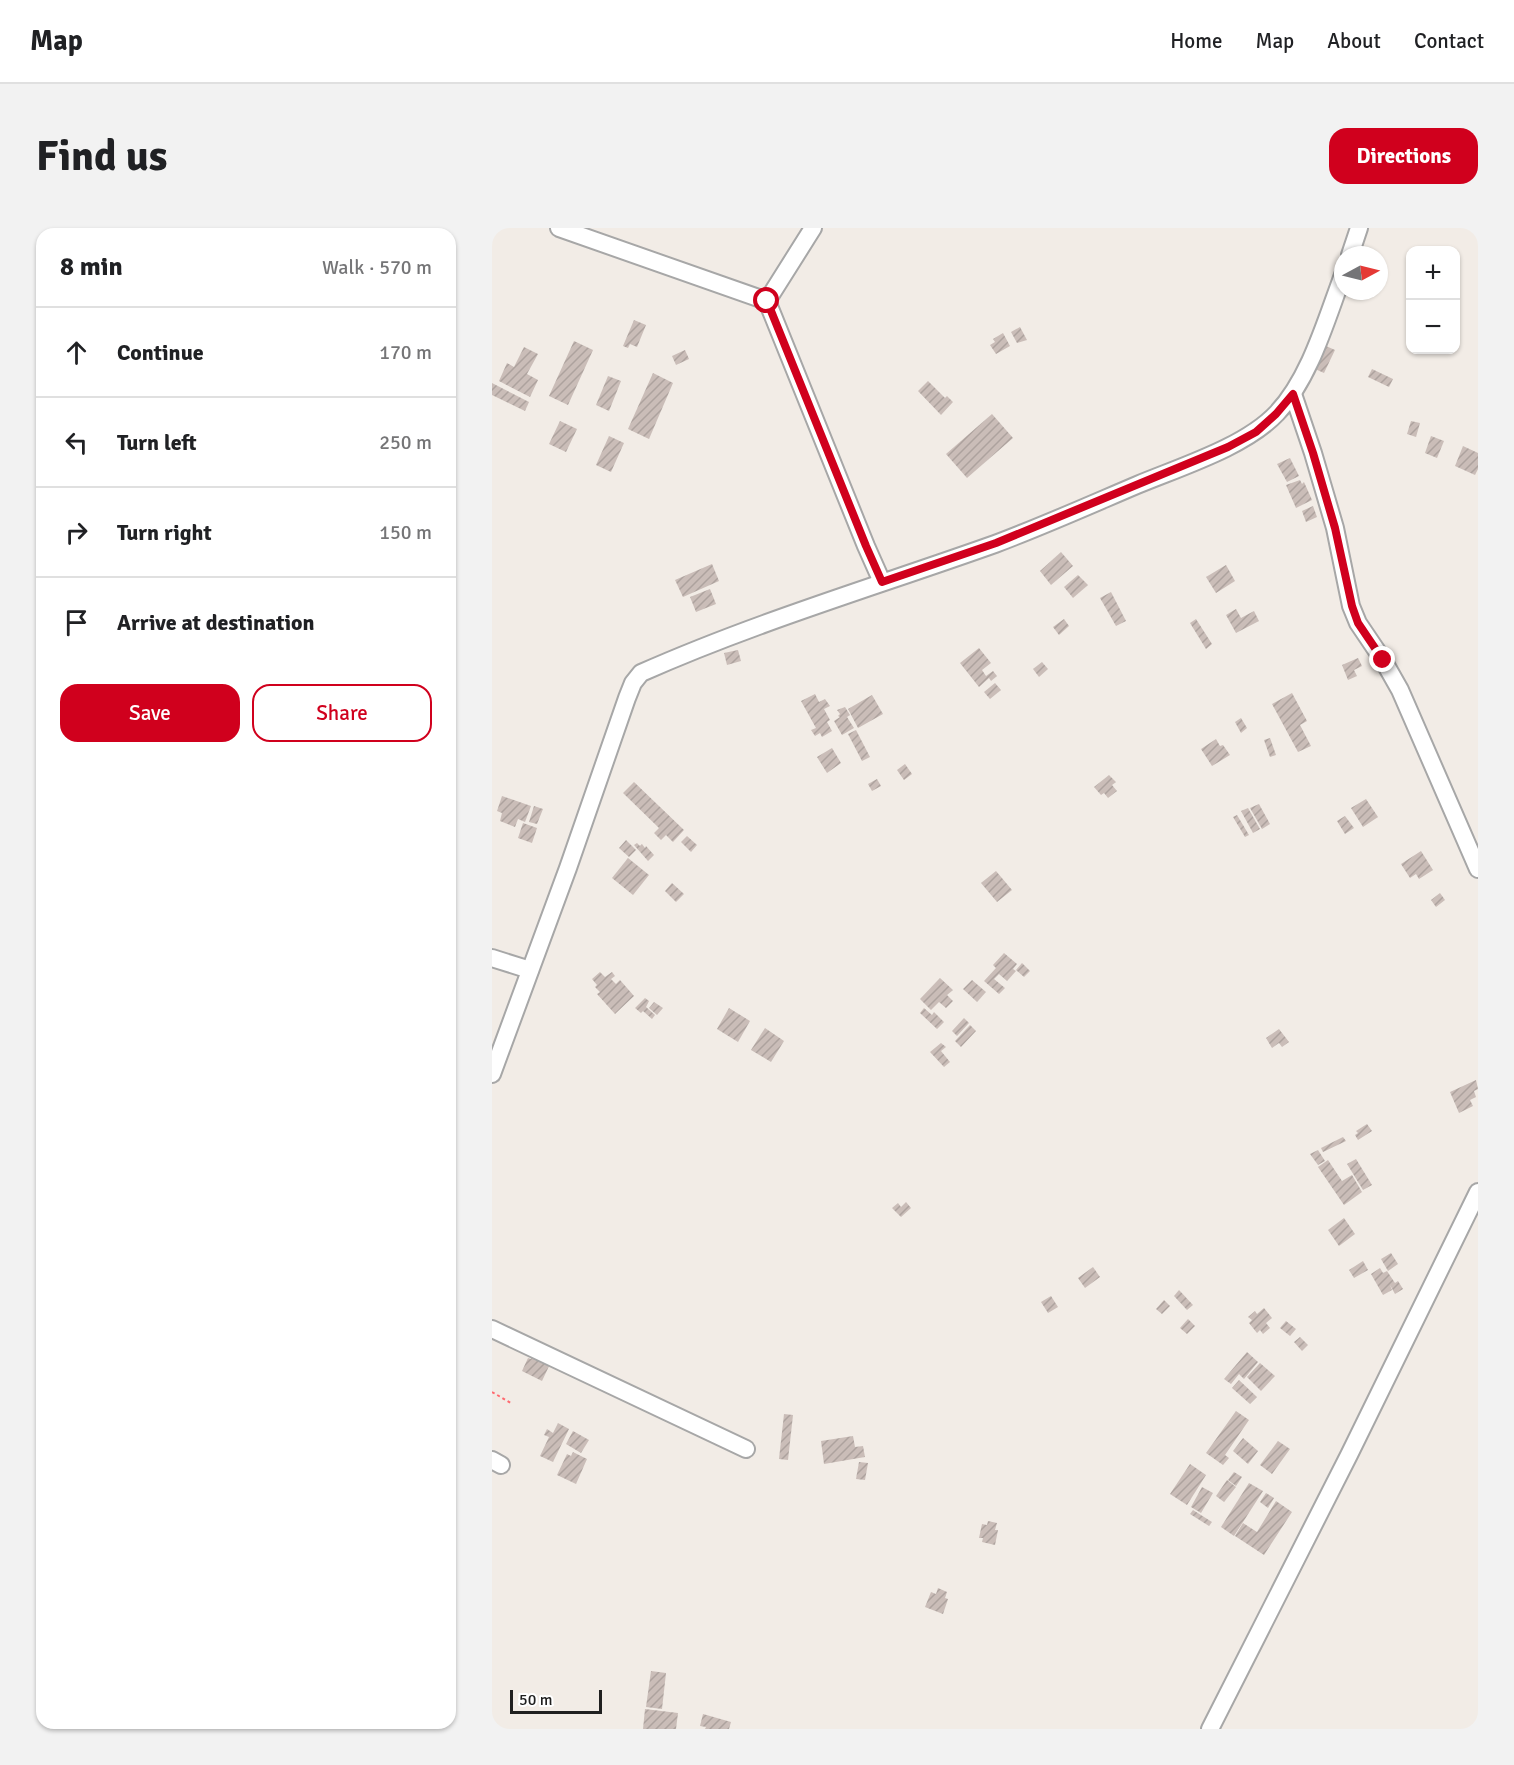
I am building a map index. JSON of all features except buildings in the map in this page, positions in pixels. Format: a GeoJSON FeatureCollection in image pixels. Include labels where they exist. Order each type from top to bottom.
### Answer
{"type":"FeatureCollection","features":[{"type":"Feature","properties":{"kind":"street"},"geometry":{"type":"LineString","coordinates":[[559,228],[767,301],[882,582]]}},
{"type":"Feature","properties":{"kind":"street"},"geometry":{"type":"LineString","coordinates":[[767,301],[813,228]]}},
{"type":"Feature","properties":{"kind":"street"},"geometry":{"type":"LineString","coordinates":[[1353,246],[1359,228]]}},
{"type":"Feature","properties":{"kind":"street"},"geometry":{"type":"LineString","coordinates":[[492,1074],[568,868],[627,698],[633,683],[641,673],[744,631],[996,543],[1228,447],[1256,432],[1293,394],[1334,298]]}},
{"type":"Feature","properties":{"kind":"street"},"geometry":{"type":"LineString","coordinates":[[1293,394],[1332,517],[1358,623],[1400,690],[1478,869]]}},
{"type":"Feature","properties":{"kind":"street"},"geometry":{"type":"LineString","coordinates":[[492,958],[530,970]]}},
{"type":"Feature","properties":{"kind":"street"},"geometry":{"type":"LineString","coordinates":[[1210,1729],[1349,1455],[1478,1192]]}},
{"type":"Feature","properties":{"kind":"street"},"geometry":{"type":"LineString","coordinates":[[492,1329],[746,1449]]}},
{"type":"Feature","properties":{"kind":"path"},"geometry":{"type":"LineString","coordinates":[[492,1392],[511,1403]]}},
{"type":"Feature","properties":{"kind":"route"},"geometry":{"type":"LineString","coordinates":[[767,301],[882,582],[1055,520],[1228,447],[1256,432],[1293,394],[1335,528],[1352,606],[1358,623],[1383,660]]}}]}
